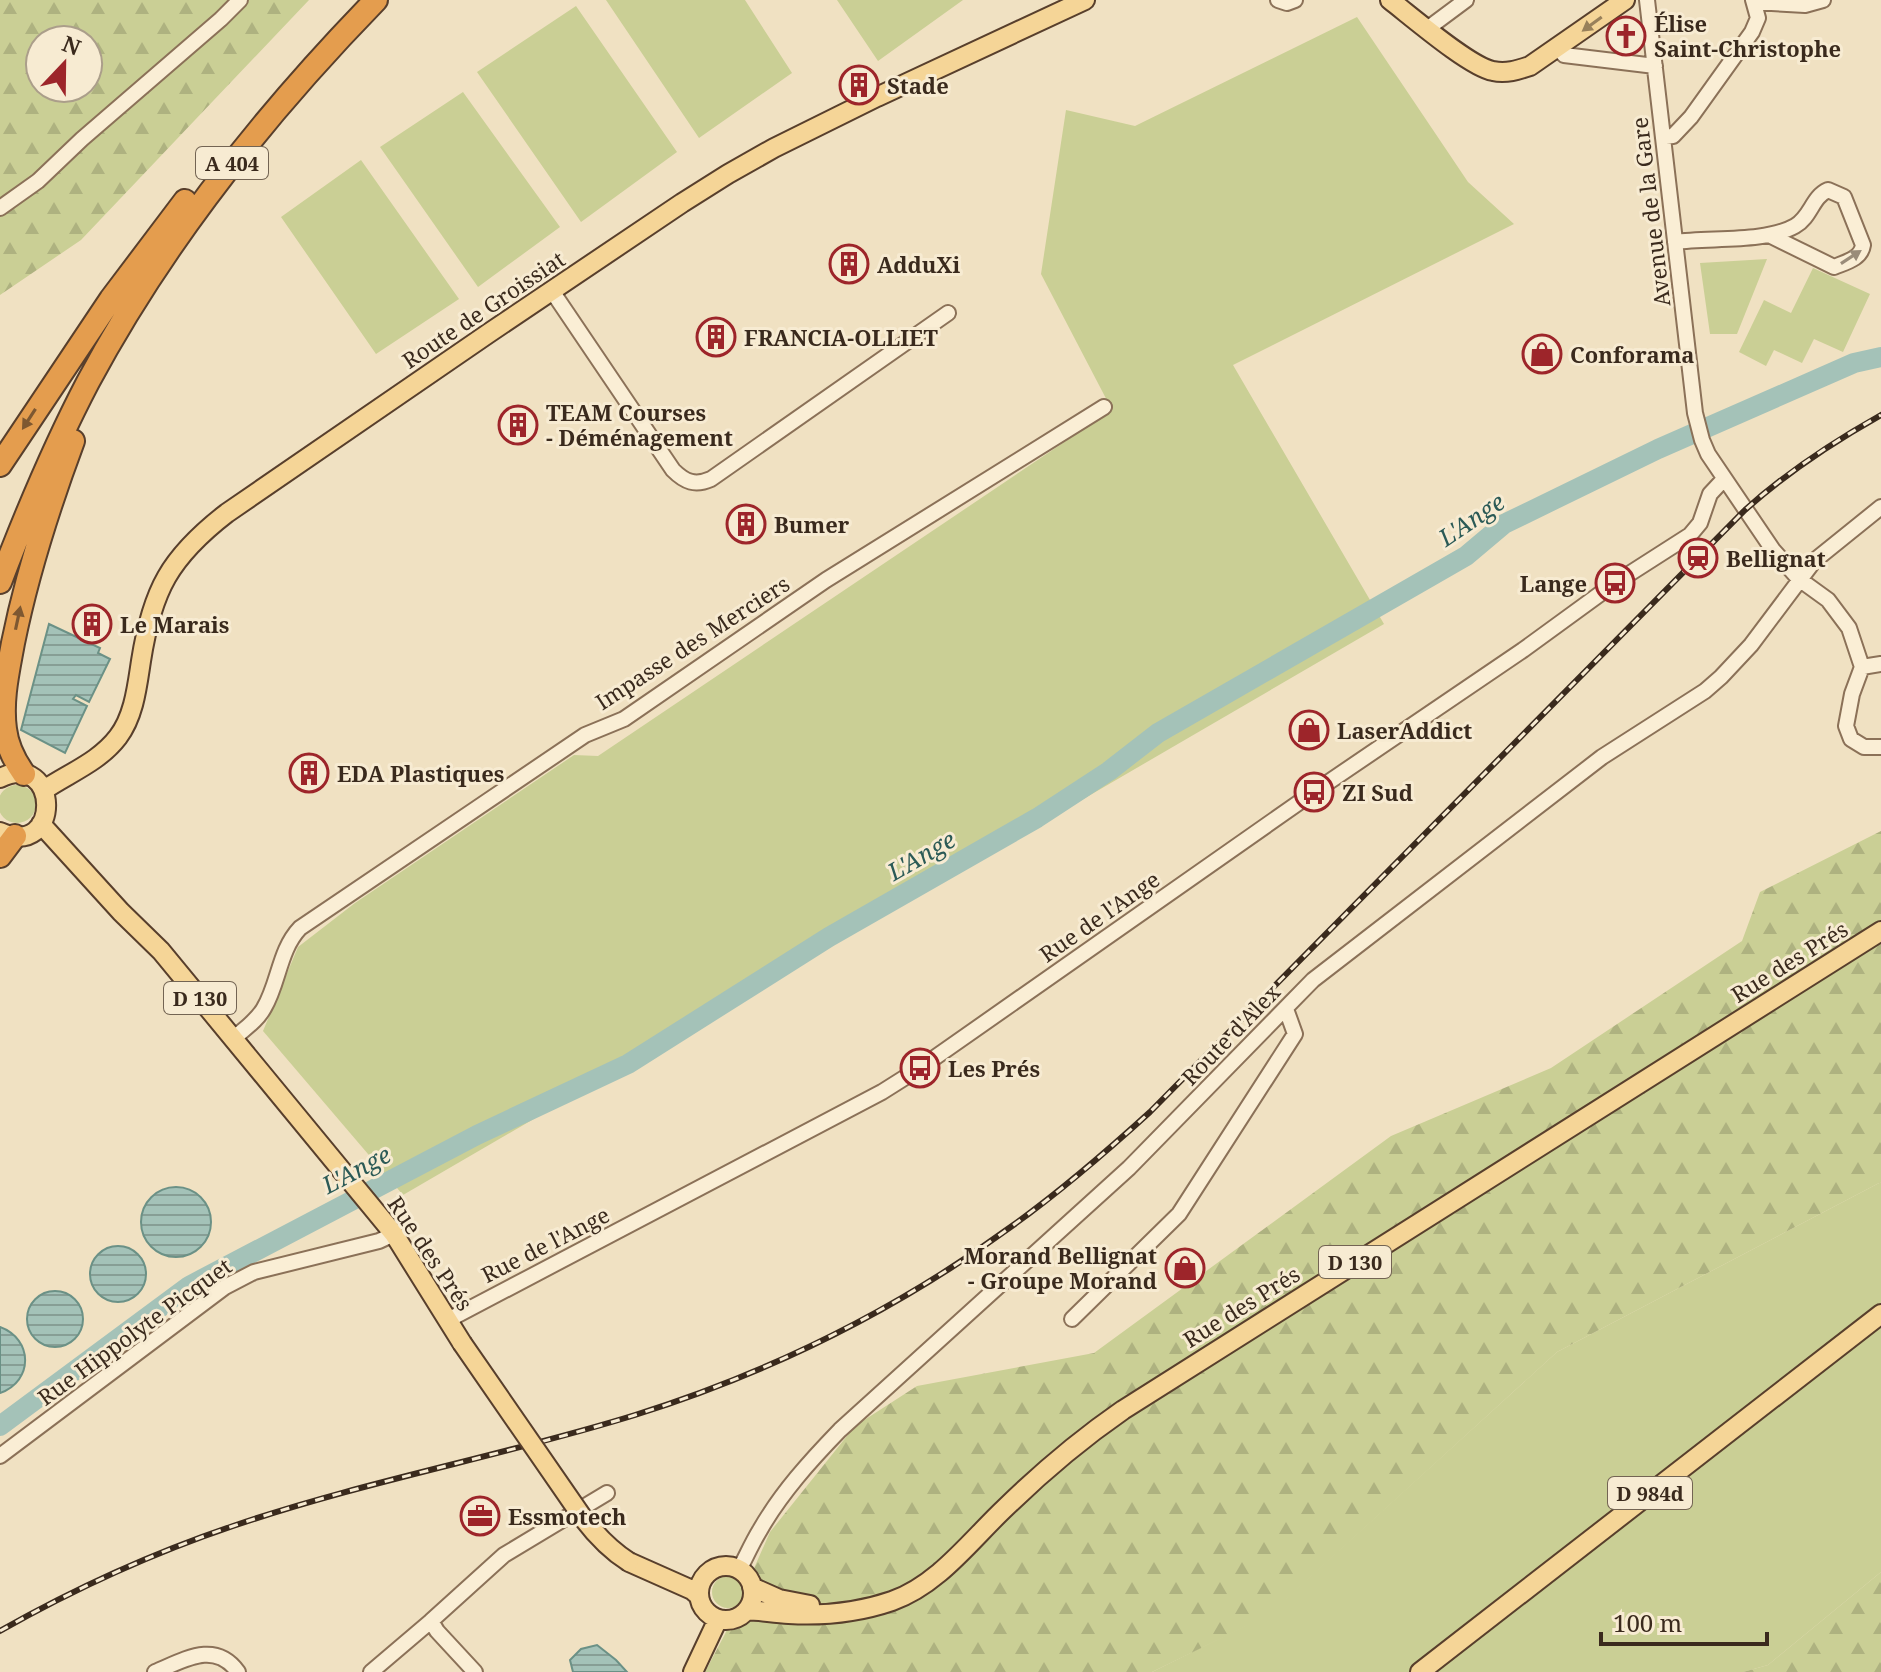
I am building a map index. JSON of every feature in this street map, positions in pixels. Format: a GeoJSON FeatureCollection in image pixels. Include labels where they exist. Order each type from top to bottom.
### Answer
{"type":"FeatureCollection","features":[{"type":"Feature","properties":{"kind":"highway","name":"A 404"},"geometry":{"type":"LineString","coordinates":[[0,539],[67,389],[113,308],[171,219],[252,114],[356,0]]}},
{"type":"Feature","properties":{"kind":"highway","name":"A 404"},"geometry":{"type":"LineString","coordinates":[[0,582],[67,422],[159,264],[211,190],[266,121],[376,0]]}},
{"type":"Feature","properties":{"kind":"highway"},"geometry":{"type":"LineString","coordinates":[[0,465],[103,312],[171,219]]}},
{"type":"Feature","properties":{"kind":"highway"},"geometry":{"type":"LineString","coordinates":[[24,774],[10,750],[4,719],[17,621],[45,519],[110,344]]}},
{"type":"Feature","properties":{"kind":"highway"},"geometry":{"type":"LineString","coordinates":[[0,856],[8,834]]}},
{"type":"Feature","properties":{"kind":"main road","name":"Route de Groissiat"},"geometry":{"type":"LineString","coordinates":[[44,790],[90,763],[119,736],[131,712],[153,604],[170,569],[195,540],[227,513],[682,203],[774,148],[1085,0]]}},
{"type":"Feature","properties":{"kind":"main road"},"geometry":{"type":"LineString","coordinates":[[1390,0],[1480,67],[1491,71],[1517,71],[1530,66],[1625,0]]}},
{"type":"Feature","properties":{"kind":"main road"},"geometry":{"type":"LineString","coordinates":[[0,778],[15,773],[24,774],[39,783],[48,805],[41,824],[31,832],[8,834]]}},
{"type":"Feature","properties":{"kind":"main road","name":"Rue des Prés"},"geometry":{"type":"LineString","coordinates":[[41,824],[161,951],[394,1234],[462,1343],[588,1524],[603,1543],[636,1566]]}},
{"type":"Feature","properties":{"kind":"main road","name":"Rue des Prés"},"geometry":{"type":"LineString","coordinates":[[747,1610],[810,1615],[848,1611],[889,1602],[914,1591],[944,1568],[1006,1506],[1064,1455],[1123,1410],[1881,931]]}},
{"type":"Feature","properties":{"kind":"main road","name":"D 984d"},"geometry":{"type":"LineString","coordinates":[[1420,1672],[1881,1314]]}},
{"type":"Feature","properties":{"kind":"main road","name":"D 130"},"geometry":{"type":"LineString","coordinates":[[636,1566],[681,1579],[705,1577]]}},
{"type":"Feature","properties":{"kind":"main road","name":"D 130"},"geometry":{"type":"LineString","coordinates":[[636,1566],[692,1590],[699,1596]]}},
{"type":"Feature","properties":{"kind":"main road"},"geometry":{"type":"LineString","coordinates":[[725,1566],[739,1570],[752,1587],[751,1603],[747,1610],[733,1619],[718,1619],[705,1610],[699,1589],[710,1571],[725,1566]]}},
{"type":"Feature","properties":{"kind":"main road","name":"Rue des Prés"},"geometry":{"type":"LineString","coordinates":[[752,1587],[779,1599],[848,1611]]}},
{"type":"Feature","properties":{"kind":"main road"},"geometry":{"type":"LineString","coordinates":[[693,1672],[718,1619]]}},
{"type":"Feature","properties":{"kind":"street"},"geometry":{"type":"LineString","coordinates":[[0,208],[38,181],[240,0]]}},
{"type":"Feature","properties":{"kind":"street"},"geometry":{"type":"LineString","coordinates":[[1278,0],[1287,3],[1295,0]]}},
{"type":"Feature","properties":{"kind":"street"},"geometry":{"type":"LineString","coordinates":[[1427,29],[1466,0]]}},
{"type":"Feature","properties":{"kind":"street","name":"Avenue de la Gare"},"geometry":{"type":"LineString","coordinates":[[1647,0],[1695,413],[1702,440],[1724,479],[1773,550],[1799,579],[1828,600],[1849,628],[1862,667]]}},
{"type":"Feature","properties":{"kind":"street"},"geometry":{"type":"LineString","coordinates":[[1663,137],[1673,136],[1691,117],[1752,32],[1758,18],[1754,1],[1805,5],[1823,0]]}},
{"type":"Feature","properties":{"kind":"street"},"geometry":{"type":"LineString","coordinates":[[1558,48],[1564,55],[1655,66]]}},
{"type":"Feature","properties":{"kind":"street"},"geometry":{"type":"LineString","coordinates":[[1675,242],[1769,235],[1793,228],[1802,222],[1817,197],[1828,190],[1844,197],[1863,245],[1858,256],[1834,267],[1769,235]]}},
{"type":"Feature","properties":{"kind":"street"},"geometry":{"type":"LineString","coordinates":[[552,291],[673,470],[691,483],[711,479],[948,313]]}},
{"type":"Feature","properties":{"kind":"street","name":"Impasse des Merciers"},"geometry":{"type":"LineString","coordinates":[[233,1039],[265,1007],[290,941],[300,928],[585,735],[624,719],[826,580],[1104,407]]}},
{"type":"Feature","properties":{"kind":"street","name":"Rue de l'Ange"},"geometry":{"type":"LineString","coordinates":[[448,1320],[869,1099],[920,1068],[1615,583],[1690,535],[1700,523],[1710,494],[1724,479]]}},
{"type":"Feature","properties":{"kind":"street","name":"Route d'Alex"},"geometry":{"type":"LineString","coordinates":[[739,1570],[760,1530],[785,1493],[840,1430],[1129,1168],[1313,980],[1565,784],[1705,691],[1751,645],[1814,561],[1881,507]]}},
{"type":"Feature","properties":{"kind":"street"},"geometry":{"type":"LineString","coordinates":[[1881,664],[1862,667],[1852,694],[1846,726],[1851,739],[1864,747],[1881,747]]}},
{"type":"Feature","properties":{"kind":"street"},"geometry":{"type":"LineString","coordinates":[[1072,1319],[1179,1214],[1295,1034],[1286,1009]]}},
{"type":"Feature","properties":{"kind":"street","name":"Rue Hippolyte Picquet"},"geometry":{"type":"LineString","coordinates":[[0,1456],[225,1287],[254,1272],[379,1241],[394,1234]]}},
{"type":"Feature","properties":{"kind":"street"},"geometry":{"type":"LineString","coordinates":[[371,1672],[504,1555],[607,1493]]}},
{"type":"Feature","properties":{"kind":"street"},"geometry":{"type":"LineString","coordinates":[[431,1621],[475,1672]]}},
{"type":"Feature","properties":{"kind":"street"},"geometry":{"type":"LineString","coordinates":[[155,1672],[192,1656],[206,1654],[228,1661],[238,1672]]}},
{"type":"Feature","properties":{"kind":"green space"},"geometry":{"type":"Polygon","coordinates":[[[0,0],[309,0],[81,240],[0,295],[0,0]]]}},
{"type":"Feature","properties":{"kind":"green space"},"geometry":{"type":"Polygon","coordinates":[[[606,0],[745,0],[792,73],[699,138],[606,0]]]}},
{"type":"Feature","properties":{"kind":"green space"},"geometry":{"type":"Polygon","coordinates":[[[837,0],[963,0],[878,61],[837,0]]]}},
{"type":"Feature","properties":{"kind":"green space"},"geometry":{"type":"Polygon","coordinates":[[[576,6],[677,152],[581,222],[477,72],[576,6]]]}},
{"type":"Feature","properties":{"kind":"green space"},"geometry":{"type":"Polygon","coordinates":[[[1357,17],[1468,182],[1514,224],[1233,365],[1384,624],[403,1195],[263,1031],[298,947],[355,903],[574,755],[598,756],[1112,410],[1041,274],[1066,110],[1135,126],[1357,17]]]}},
{"type":"Feature","properties":{"kind":"green space"},"geometry":{"type":"Polygon","coordinates":[[[463,92],[560,227],[478,287],[380,147],[463,92]]]}},
{"type":"Feature","properties":{"kind":"green space"},"geometry":{"type":"Polygon","coordinates":[[[361,160],[459,299],[376,354],[281,217],[361,160]]]}},
{"type":"Feature","properties":{"kind":"green space"},"geometry":{"type":"Polygon","coordinates":[[[1767,259],[1737,334],[1710,334],[1700,263],[1767,259]]]}},
{"type":"Feature","properties":{"kind":"green space"},"geometry":{"type":"Polygon","coordinates":[[[1813,268],[1870,294],[1843,352],[1814,339],[1802,363],[1774,350],[1766,366],[1739,352],[1764,300],[1791,313],[1813,268]]]}},
{"type":"Feature","properties":{"kind":"green space"},"geometry":{"type":"Polygon","coordinates":[[[17,785],[31,790],[36,804],[31,818],[17,823],[3,818],[-2,804],[3,790],[17,785]]]}},
{"type":"Feature","properties":{"kind":"green space"},"geometry":{"type":"Polygon","coordinates":[[[1881,831],[1881,1182],[1557,1352],[1269,1615],[1152,1672],[705,1672],[770,1532],[855,1426],[917,1386],[1094,1353],[1391,1136],[1551,1068],[1742,941],[1760,892],[1881,831]]]}},
{"type":"Feature","properties":{"kind":"green space"},"geometry":{"type":"Polygon","coordinates":[[[1881,1182],[1881,1572],[1768,1665],[1743,1672],[1152,1672],[1269,1614],[1557,1352],[1881,1182]]]}},
{"type":"Feature","properties":{"kind":"green space"},"geometry":{"type":"Polygon","coordinates":[[[1881,1572],[1881,1672],[1743,1672],[1768,1665],[1881,1572]]]}},
{"type":"Feature","properties":{"kind":"green space"},"geometry":{"type":"Polygon","coordinates":[[[728,1576],[740,1580],[744,1592],[740,1604],[728,1608],[716,1604],[712,1592],[716,1580],[728,1576]]]}},
{"type":"Feature","properties":{"kind":"water"},"geometry":{"type":"Polygon","coordinates":[[[49,624],[100,648],[98,653],[110,659],[89,702],[76,695],[73,699],[87,706],[65,753],[21,730],[49,624]]]}},
{"type":"Feature","properties":{"kind":"water"},"geometry":{"type":"Polygon","coordinates":[[[169,1187],[183,1187],[205,1202],[211,1222],[209,1235],[201,1247],[183,1257],[169,1257],[147,1242],[141,1229],[141,1215],[156,1193],[169,1187]]]}},
{"type":"Feature","properties":{"kind":"water"},"geometry":{"type":"Polygon","coordinates":[[[118,1246],[138,1254],[146,1274],[138,1294],[118,1302],[98,1294],[90,1274],[98,1254],[118,1246]]]}},
{"type":"Feature","properties":{"kind":"water"},"geometry":{"type":"Polygon","coordinates":[[[55,1291],[75,1299],[83,1319],[75,1339],[55,1347],[35,1339],[27,1319],[35,1299],[55,1291]]]}},
{"type":"Feature","properties":{"kind":"water"},"geometry":{"type":"Polygon","coordinates":[[[0,1327],[19,1341],[25,1360],[19,1379],[0,1393],[0,1327]]]}},
{"type":"Feature","properties":{"kind":"water"},"geometry":{"type":"Polygon","coordinates":[[[597,1645],[627,1672],[573,1672],[570,1660],[581,1649],[597,1645]]]}},
{"type":"Feature","properties":{"kind":"waterway","name":"L'Ange"},"geometry":{"type":"LineString","coordinates":[[0,1426],[189,1286],[477,1135],[628,1064],[829,937],[1037,818],[1109,771],[1158,733],[1466,556],[1504,524],[1658,449],[1854,363],[1881,357]]}},
{"type":"Feature","properties":{"kind":"railway"},"geometry":{"type":"LineString","coordinates":[[0,1631],[114,1573],[233,1526],[333,1495],[585,1430],[685,1398],[783,1359],[831,1336],[924,1285],[969,1256],[1048,1199],[1150,1112],[1745,510],[1810,459],[1881,415]]}},
{"type":"Feature","properties":{"kind":"place","name":"Élise Saint-Christophe"},"geometry":{"type":"Point","coordinates":[1626,36]}},
{"type":"Feature","properties":{"kind":"place","name":"Stade"},"geometry":{"type":"Point","coordinates":[859,85]}},
{"type":"Feature","properties":{"kind":"place","name":"AdduXi"},"geometry":{"type":"Point","coordinates":[849,264]}},
{"type":"Feature","properties":{"kind":"place","name":"FRANCIA-OLLIET"},"geometry":{"type":"Point","coordinates":[716,337]}},
{"type":"Feature","properties":{"kind":"place","name":"Conforama"},"geometry":{"type":"Point","coordinates":[1542,354]}},
{"type":"Feature","properties":{"kind":"place","name":"TEAM Courses - Déménagement"},"geometry":{"type":"Point","coordinates":[518,425]}},
{"type":"Feature","properties":{"kind":"place","name":"Bumer"},"geometry":{"type":"Point","coordinates":[746,524]}},
{"type":"Feature","properties":{"kind":"place","name":"Bellignat"},"geometry":{"type":"Point","coordinates":[1698,558]}},
{"type":"Feature","properties":{"kind":"place","name":"Lange"},"geometry":{"type":"Point","coordinates":[1615,583]}},
{"type":"Feature","properties":{"kind":"place","name":"Le Marais"},"geometry":{"type":"Point","coordinates":[92,624]}},
{"type":"Feature","properties":{"kind":"place","name":"LaserAddict"},"geometry":{"type":"Point","coordinates":[1309,730]}},
{"type":"Feature","properties":{"kind":"place","name":"EDA Plastiques"},"geometry":{"type":"Point","coordinates":[309,773]}},
{"type":"Feature","properties":{"kind":"place","name":"ZI Sud"},"geometry":{"type":"Point","coordinates":[1314,792]}},
{"type":"Feature","properties":{"kind":"place","name":"Les Prés"},"geometry":{"type":"Point","coordinates":[920,1068]}},
{"type":"Feature","properties":{"kind":"place","name":"Morand Bellignat - Groupe Morand"},"geometry":{"type":"Point","coordinates":[1185,1268]}},
{"type":"Feature","properties":{"kind":"place","name":"Essmotech"},"geometry":{"type":"Point","coordinates":[480,1516]}}]}
